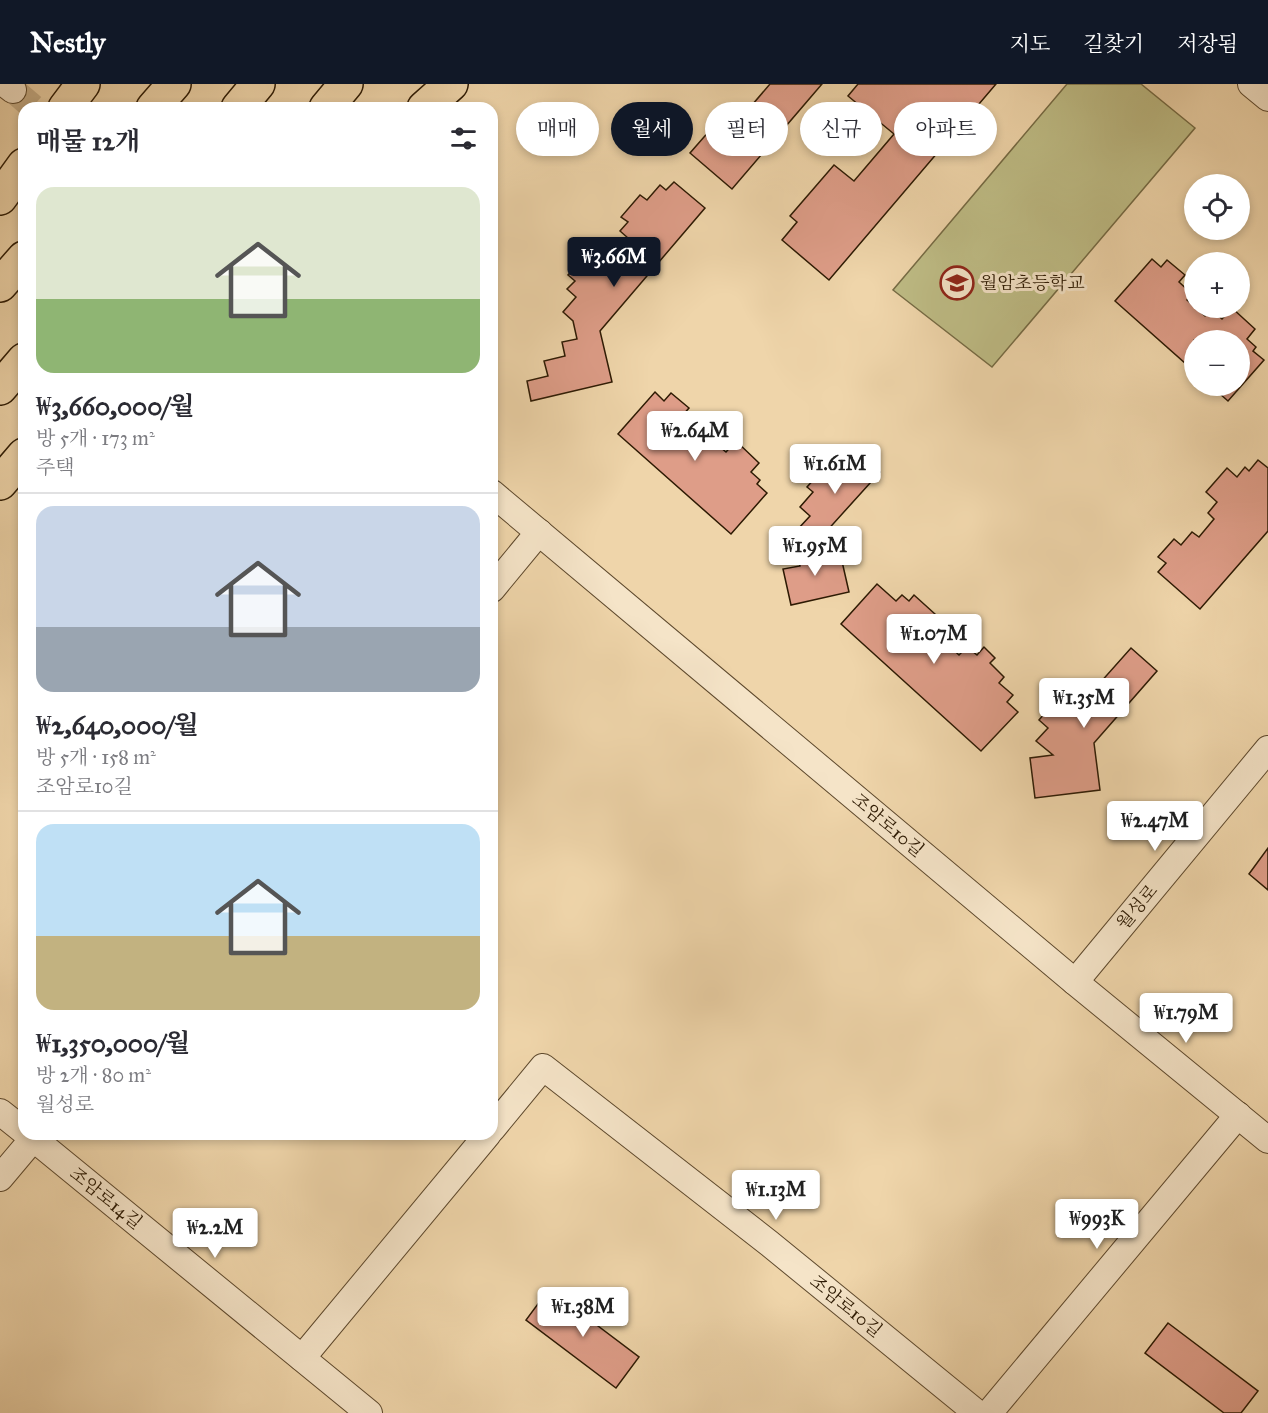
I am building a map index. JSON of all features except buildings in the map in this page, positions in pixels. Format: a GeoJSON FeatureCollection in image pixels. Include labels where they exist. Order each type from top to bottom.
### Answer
{"type":"FeatureCollection","features":[{"type":"Feature","properties":{"kind":"highway"},"geometry":{"type":"LineString","coordinates":[[70,102],[83,84]]}},
{"type":"Feature","properties":{"kind":"highway"},"geometry":{"type":"LineString","coordinates":[[136,102],[149,84]]}},
{"type":"Feature","properties":{"kind":"highway"},"geometry":{"type":"LineString","coordinates":[[158,102],[174,84]]}},
{"type":"Feature","properties":{"kind":"highway"},"geometry":{"type":"LineString","coordinates":[[243,102],[258,84]]}},
{"type":"Feature","properties":{"kind":"highway"},"geometry":{"type":"LineString","coordinates":[[331,102],[346,84]]}},
{"type":"Feature","properties":{"kind":"highway"},"geometry":{"type":"LineString","coordinates":[[431,102],[451,84]]}},
{"type":"Feature","properties":{"kind":"highway"},"geometry":{"type":"LineString","coordinates":[[0,198],[18,173]]}},
{"type":"Feature","properties":{"kind":"highway"},"geometry":{"type":"LineString","coordinates":[[0,285],[18,265]]}},
{"type":"Feature","properties":{"kind":"highway"},"geometry":{"type":"LineString","coordinates":[[0,388],[18,367]]}},
{"type":"Feature","properties":{"kind":"highway"},"geometry":{"type":"LineString","coordinates":[[0,483],[18,462]]}},
{"type":"Feature","properties":{"kind":"highway"},"geometry":{"type":"LineString","coordinates":[[0,494],[18,477]]}},
{"type":"Feature","properties":{"kind":"street"},"geometry":{"type":"LineString","coordinates":[[1251,84],[1268,98]]}},
{"type":"Feature","properties":{"kind":"street","name":"조암로10길"},"geometry":{"type":"LineString","coordinates":[[498,498],[1075,982],[1268,1140]]}},
{"type":"Feature","properties":{"kind":"street"},"geometry":{"type":"LineString","coordinates":[[498,582],[539,532]]}},
{"type":"Feature","properties":{"kind":"street","name":"월성로"},"geometry":{"type":"LineString","coordinates":[[1075,982],[1268,749]]}},
{"type":"Feature","properties":{"kind":"street","name":"조암로10길"},"geometry":{"type":"LineString","coordinates":[[498,1122],[543,1067],[770,1244],[977,1413]]}},
{"type":"Feature","properties":{"kind":"street","name":"조암로14길"},"geometry":{"type":"LineString","coordinates":[[0,1112],[18,1125]]}},
{"type":"Feature","properties":{"kind":"street"},"geometry":{"type":"LineString","coordinates":[[989,1413],[1238,1115]]}},
{"type":"Feature","properties":{"kind":"street"},"geometry":{"type":"LineString","coordinates":[[0,1178],[27,1140]]}},
{"type":"Feature","properties":{"kind":"street","name":"조암로14길"},"geometry":{"type":"LineString","coordinates":[[38,1140],[369,1413]]}},
{"type":"Feature","properties":{"kind":"street"},"geometry":{"type":"LineString","coordinates":[[302,1358],[483,1140]]}},
{"type":"Feature","properties":{"kind":"shaded area"},"geometry":{"type":"Polygon","coordinates":[[[1067,84],[1141,84],[1195,128],[992,367],[893,290],[1067,84]]]}},
{"type":"Feature","properties":{"kind":"tunnel"},"geometry":{"type":"LineString","coordinates":[[13,90],[27,102]]}},
{"type":"Feature","properties":{"kind":"place","name":"월암초등학교"},"geometry":{"type":"Point","coordinates":[957,283]}}]}
